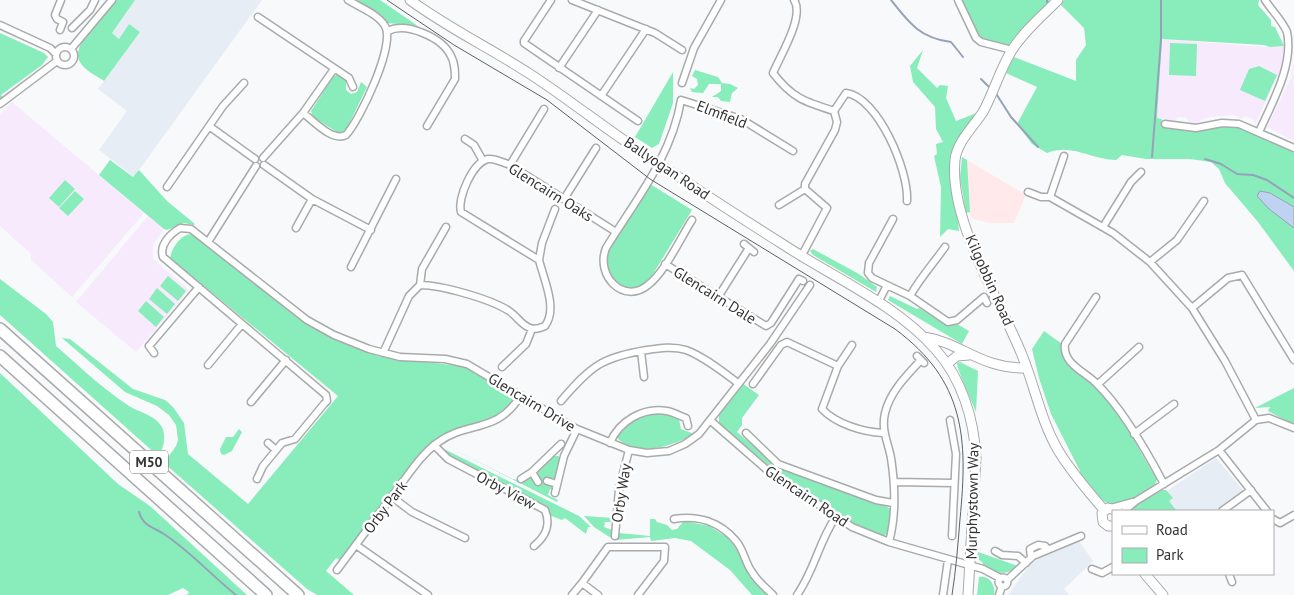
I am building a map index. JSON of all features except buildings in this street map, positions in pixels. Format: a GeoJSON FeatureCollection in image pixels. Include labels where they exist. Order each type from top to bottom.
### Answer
{"type":"FeatureCollection","features":[{"type":"Feature","properties":{"kind":"highway","name":"M50"},"geometry":{"type":"LineString","coordinates":[[0,329],[298,595]]}},
{"type":"Feature","properties":{"kind":"highway","name":"M50"},"geometry":{"type":"LineString","coordinates":[[0,356],[266,595]]}},
{"type":"Feature","properties":{"kind":"street"},"geometry":{"type":"LineString","coordinates":[[60,30],[63,22],[55,16],[61,0]]}},
{"type":"Feature","properties":{"kind":"street"},"geometry":{"type":"LineString","coordinates":[[72,28],[90,10],[95,0]]}},
{"type":"Feature","properties":{"kind":"street"},"geometry":{"type":"LineString","coordinates":[[71,49],[112,0]]}},
{"type":"Feature","properties":{"kind":"street"},"geometry":{"type":"LineString","coordinates":[[303,113],[335,136],[343,137],[348,133],[382,63],[387,48],[388,31],[384,24],[376,17],[348,0]]}},
{"type":"Feature","properties":{"kind":"street","name":"Ballyogan Road"},"geometry":{"type":"LineString","coordinates":[[410,0],[445,24],[527,72],[659,164],[801,257],[878,303],[924,337],[940,354]]}},
{"type":"Feature","properties":{"kind":"street"},"geometry":{"type":"LineString","coordinates":[[551,0],[524,42],[638,121]]}},
{"type":"Feature","properties":{"kind":"street"},"geometry":{"type":"LineString","coordinates":[[572,0],[660,35],[682,50]]}},
{"type":"Feature","properties":{"kind":"street"},"geometry":{"type":"LineString","coordinates":[[682,82],[694,48],[721,0]]}},
{"type":"Feature","properties":{"kind":"street"},"geometry":{"type":"LineString","coordinates":[[794,0],[798,11],[785,48],[773,73],[794,96],[804,102],[834,111]]}},
{"type":"Feature","properties":{"kind":"street"},"geometry":{"type":"LineString","coordinates":[[958,0],[976,38],[981,42],[1012,50]]}},
{"type":"Feature","properties":{"kind":"street","name":"Kilgobbin Road"},"geometry":{"type":"LineString","coordinates":[[1058,0],[1012,50],[989,100],[958,149],[954,172],[962,213],[977,257],[1009,324],[1027,368],[1041,413],[1058,451],[1084,488],[1111,510],[1101,517],[1103,522],[1108,526],[1112,526]]}},
{"type":"Feature","properties":{"kind":"street"},"geometry":{"type":"LineString","coordinates":[[1259,132],[1287,71],[1291,34],[1265,0]]}},
{"type":"Feature","properties":{"kind":"street"},"geometry":{"type":"LineString","coordinates":[[559,68],[598,10]]}},
{"type":"Feature","properties":{"kind":"street"},"geometry":{"type":"LineString","coordinates":[[258,17],[349,78],[353,87]]}},
{"type":"Feature","properties":{"kind":"street"},"geometry":{"type":"LineString","coordinates":[[0,25],[50,48],[56,58],[65,65],[70,64],[74,58],[71,49]]}},
{"type":"Feature","properties":{"kind":"street"},"geometry":{"type":"LineString","coordinates":[[388,31],[396,26],[413,28],[444,46],[451,56],[455,79],[427,126]]}},
{"type":"Feature","properties":{"kind":"street"},"geometry":{"type":"LineString","coordinates":[[601,96],[646,29]]}},
{"type":"Feature","properties":{"kind":"street"},"geometry":{"type":"LineString","coordinates":[[0,104],[56,58],[60,48],[71,49]]}},
{"type":"Feature","properties":{"kind":"street"},"geometry":{"type":"LineString","coordinates":[[209,126],[255,163],[263,162],[303,113],[334,69]]}},
{"type":"Feature","properties":{"kind":"street"},"geometry":{"type":"LineString","coordinates":[[167,187],[223,106],[244,83]]}},
{"type":"Feature","properties":{"kind":"street"},"geometry":{"type":"LineString","coordinates":[[805,190],[807,179],[835,130],[837,122],[834,111],[846,93],[853,94],[869,110],[894,145],[904,177],[907,201]]}},
{"type":"Feature","properties":{"kind":"street","name":"Elmfield"},"geometry":{"type":"LineString","coordinates":[[665,264],[656,277],[644,288],[628,291],[614,285],[607,278],[602,263],[606,248],[659,164],[676,124],[681,97],[741,119],[793,151]]}},
{"type":"Feature","properties":{"kind":"street"},"geometry":{"type":"LineString","coordinates":[[510,165],[544,109]]}},
{"type":"Feature","properties":{"kind":"street"},"geometry":{"type":"LineString","coordinates":[[1164,124],[1196,128],[1233,123],[1259,132],[1294,148]]}},
{"type":"Feature","properties":{"kind":"street"},"geometry":{"type":"LineString","coordinates":[[465,139],[474,145],[483,161],[479,164],[461,194],[458,204],[461,212],[539,260]]}},
{"type":"Feature","properties":{"kind":"street"},"geometry":{"type":"LineString","coordinates":[[564,199],[596,148]]}},
{"type":"Feature","properties":{"kind":"street"},"geometry":{"type":"LineString","coordinates":[[208,242],[259,156],[263,162],[312,198],[371,230]]}},
{"type":"Feature","properties":{"kind":"street"},"geometry":{"type":"LineString","coordinates":[[1050,197],[1064,156]]}},
{"type":"Feature","properties":{"kind":"street","name":"Glencairn Oaks"},"geometry":{"type":"LineString","coordinates":[[483,161],[495,159],[510,165],[616,232]]}},
{"type":"Feature","properties":{"kind":"street"},"geometry":{"type":"LineString","coordinates":[[1103,227],[1122,194],[1140,172]]}},
{"type":"Feature","properties":{"kind":"street"},"geometry":{"type":"LineString","coordinates":[[351,267],[396,179]]}},
{"type":"Feature","properties":{"kind":"street"},"geometry":{"type":"LineString","coordinates":[[779,204],[805,190]]}},
{"type":"Feature","properties":{"kind":"street"},"geometry":{"type":"LineString","coordinates":[[801,257],[827,208],[805,190]]}},
{"type":"Feature","properties":{"kind":"street"},"geometry":{"type":"LineString","coordinates":[[1028,192],[1041,198],[1050,197],[1103,227],[1150,262],[1192,308],[1221,355],[1256,420]]}},
{"type":"Feature","properties":{"kind":"street"},"geometry":{"type":"LineString","coordinates":[[296,228],[312,198]]}},
{"type":"Feature","properties":{"kind":"street"},"geometry":{"type":"LineString","coordinates":[[1150,262],[1176,240],[1204,201]]}},
{"type":"Feature","properties":{"kind":"street"},"geometry":{"type":"LineString","coordinates":[[420,285],[432,285],[478,297],[510,312],[525,326],[532,329],[545,326],[551,318],[552,308],[539,260],[542,244],[555,209]]}},
{"type":"Feature","properties":{"kind":"street"},"geometry":{"type":"LineString","coordinates":[[893,219],[868,268],[872,278],[910,296],[948,322],[953,322],[986,300]]}},
{"type":"Feature","properties":{"kind":"street"},"geometry":{"type":"LineString","coordinates":[[665,264],[692,220]]}},
{"type":"Feature","properties":{"kind":"street"},"geometry":{"type":"LineString","coordinates":[[383,353],[409,296],[420,285],[422,269],[446,227]]}},
{"type":"Feature","properties":{"kind":"street","name":"Glencairn Drive"},"geometry":{"type":"LineString","coordinates":[[199,286],[163,257],[161,248],[175,231],[183,228],[191,229],[307,320],[334,334],[383,353],[400,357],[445,359],[467,364],[577,429],[629,450],[647,453],[669,451],[685,444],[699,434],[770,344],[810,285]]}},
{"type":"Feature","properties":{"kind":"street"},"geometry":{"type":"LineString","coordinates":[[910,296],[922,275],[930,268],[945,247]]}},
{"type":"Feature","properties":{"kind":"street"},"geometry":{"type":"LineString","coordinates":[[718,297],[749,248]]}},
{"type":"Feature","properties":{"kind":"street","name":"Glencairn Dale"},"geometry":{"type":"LineString","coordinates":[[665,264],[764,326],[768,326],[801,280]]}},
{"type":"Feature","properties":{"kind":"street"},"geometry":{"type":"LineString","coordinates":[[1192,308],[1228,278],[1242,275],[1294,360]]}},
{"type":"Feature","properties":{"kind":"street"},"geometry":{"type":"LineString","coordinates":[[878,303],[887,285]]}},
{"type":"Feature","properties":{"kind":"street"},"geometry":{"type":"LineString","coordinates":[[154,353],[149,346],[199,286],[323,391],[327,401],[295,439],[282,443],[256,479]]}},
{"type":"Feature","properties":{"kind":"street"},"geometry":{"type":"LineString","coordinates":[[1096,297],[1065,347],[1065,353],[1071,362],[1098,384],[1119,410],[1164,484]]}},
{"type":"Feature","properties":{"kind":"street"},"geometry":{"type":"LineString","coordinates":[[208,365],[242,324]]}},
{"type":"Feature","properties":{"kind":"street"},"geometry":{"type":"LineString","coordinates":[[502,368],[526,344],[532,329]]}},
{"type":"Feature","properties":{"kind":"street","name":"Ballyogan Road"},"geometry":{"type":"LineString","coordinates":[[924,337],[936,338],[969,355],[1005,368],[1027,368]]}},
{"type":"Feature","properties":{"kind":"street"},"geometry":{"type":"LineString","coordinates":[[753,384],[780,345],[787,342],[838,366]]}},
{"type":"Feature","properties":{"kind":"street"},"geometry":{"type":"LineString","coordinates":[[852,345],[838,366],[822,408],[828,415],[854,427],[872,432],[883,432]]}},
{"type":"Feature","properties":{"kind":"street"},"geometry":{"type":"LineString","coordinates":[[561,401],[584,375],[611,357],[675,347],[687,350],[738,383]]}},
{"type":"Feature","properties":{"kind":"street"},"geometry":{"type":"LineString","coordinates":[[1098,384],[1139,347]]}},
{"type":"Feature","properties":{"kind":"street"},"geometry":{"type":"LineString","coordinates":[[940,354],[946,350],[957,348]]}},
{"type":"Feature","properties":{"kind":"street"},"geometry":{"type":"LineString","coordinates":[[641,351],[644,377]]}},
{"type":"Feature","properties":{"kind":"street","name":"Murphystown Way"},"geometry":{"type":"LineString","coordinates":[[940,354],[947,364],[967,405],[975,447],[968,595]]}},
{"type":"Feature","properties":{"kind":"street"},"geometry":{"type":"LineString","coordinates":[[947,364],[957,356],[969,355]]}},
{"type":"Feature","properties":{"kind":"street"},"geometry":{"type":"LineString","coordinates":[[251,402],[286,360]]}},
{"type":"Feature","properties":{"kind":"street"},"geometry":{"type":"LineString","coordinates":[[889,542],[894,482],[883,432],[885,412],[893,394],[921,360]]}},
{"type":"Feature","properties":{"kind":"street"},"geometry":{"type":"LineString","coordinates":[[434,445],[450,435],[478,428],[502,417],[514,407],[521,395]]}},
{"type":"Feature","properties":{"kind":"street"},"geometry":{"type":"LineString","coordinates":[[1134,434],[1174,404]]}},
{"type":"Feature","properties":{"kind":"street"},"geometry":{"type":"LineString","coordinates":[[610,443],[615,430],[626,421],[650,411],[668,411],[686,418],[688,426]]}},
{"type":"Feature","properties":{"kind":"street"},"geometry":{"type":"LineString","coordinates":[[1125,510],[1136,501],[1219,450],[1256,420],[1265,417],[1294,428]]}},
{"type":"Feature","properties":{"kind":"street"},"geometry":{"type":"LineString","coordinates":[[950,420],[956,454],[953,483],[952,536]]}},
{"type":"Feature","properties":{"kind":"street","name":"Glencairn Road"},"geometry":{"type":"LineString","coordinates":[[711,421],[767,470],[835,518],[889,542],[970,567],[983,569],[1000,578]]}},
{"type":"Feature","properties":{"kind":"street"},"geometry":{"type":"LineString","coordinates":[[555,494],[564,456],[577,429]]}},
{"type":"Feature","properties":{"kind":"street"},"geometry":{"type":"LineString","coordinates":[[746,433],[778,464],[876,500],[893,504]]}},
{"type":"Feature","properties":{"kind":"street"},"geometry":{"type":"LineString","coordinates":[[268,443],[276,450]]}},
{"type":"Feature","properties":{"kind":"street"},"geometry":{"type":"LineString","coordinates":[[521,479],[532,472],[561,444]]}},
{"type":"Feature","properties":{"kind":"street","name":"Orby Park"},"geometry":{"type":"LineString","coordinates":[[337,570],[417,464],[434,445]]}},
{"type":"Feature","properties":{"kind":"street","name":"Orby View"},"geometry":{"type":"LineString","coordinates":[[434,445],[448,459],[545,510],[549,520],[547,532],[534,546]]}},
{"type":"Feature","properties":{"kind":"street"},"geometry":{"type":"LineString","coordinates":[[556,450],[564,456]]}},
{"type":"Feature","properties":{"kind":"street","name":"Orby Way"},"geometry":{"type":"LineString","coordinates":[[615,536],[619,489],[629,450]]}},
{"type":"Feature","properties":{"kind":"street"},"geometry":{"type":"LineString","coordinates":[[1219,450],[1266,510]]}},
{"type":"Feature","properties":{"kind":"street"},"geometry":{"type":"LineString","coordinates":[[532,472],[538,482]]}},
{"type":"Feature","properties":{"kind":"street"},"geometry":{"type":"LineString","coordinates":[[546,481],[557,484]]}},
{"type":"Feature","properties":{"kind":"street"},"geometry":{"type":"LineString","coordinates":[[894,482],[953,483]]}},
{"type":"Feature","properties":{"kind":"street"},"geometry":{"type":"LineString","coordinates":[[1223,510],[1251,490]]}},
{"type":"Feature","properties":{"kind":"street"},"geometry":{"type":"LineString","coordinates":[[392,497],[412,512],[466,538]]}},
{"type":"Feature","properties":{"kind":"street"},"geometry":{"type":"LineString","coordinates":[[1111,510],[1136,501]]}},
{"type":"Feature","properties":{"kind":"street"},"geometry":{"type":"LineString","coordinates":[[1274,520],[1280,523],[1294,515]]}},
{"type":"Feature","properties":{"kind":"street"},"geometry":{"type":"LineString","coordinates":[[674,519],[688,517],[703,519],[717,526],[737,541],[752,572],[773,595]]}},
{"type":"Feature","properties":{"kind":"street"},"geometry":{"type":"LineString","coordinates":[[797,595],[810,573],[820,546],[835,518]]}},
{"type":"Feature","properties":{"kind":"street"},"geometry":{"type":"LineString","coordinates":[[999,595],[1002,586],[1006,585],[1007,580],[1031,558],[1081,536]]}},
{"type":"Feature","properties":{"kind":"street"},"geometry":{"type":"LineString","coordinates":[[356,545],[418,592],[428,595]]}},
{"type":"Feature","properties":{"kind":"street"},"geometry":{"type":"LineString","coordinates":[[572,595],[608,547],[665,547],[664,561],[638,595]]}},
{"type":"Feature","properties":{"kind":"street"},"geometry":{"type":"LineString","coordinates":[[995,551],[1002,555],[1018,556],[1026,563]]}},
{"type":"Feature","properties":{"kind":"street"},"geometry":{"type":"LineString","coordinates":[[942,595],[948,560]]}},
{"type":"Feature","properties":{"kind":"street"},"geometry":{"type":"LineString","coordinates":[[1092,569],[1102,573],[1112,568]]}},
{"type":"Feature","properties":{"kind":"street"},"geometry":{"type":"LineString","coordinates":[[1146,575],[1163,595]]}},
{"type":"Feature","properties":{"kind":"street"},"geometry":{"type":"LineString","coordinates":[[1229,575],[1232,582]]}},
{"type":"Feature","properties":{"kind":"street"},"geometry":{"type":"LineString","coordinates":[[1002,586],[998,584],[1000,578],[1004,577],[1007,580]]}},
{"type":"Feature","properties":{"kind":"street"},"geometry":{"type":"LineString","coordinates":[[582,583],[598,595]]}},
{"type":"Feature","properties":{"kind":"shaded area"},"geometry":{"type":"Polygon","coordinates":[[[135,0],[262,0],[134,177],[99,150],[127,111],[98,89],[140,32],[129,24],[119,39],[112,33],[135,0]]]}},
{"type":"Feature","properties":{"kind":"shaded area"},"geometry":{"type":"Polygon","coordinates":[[[1162,39],[1267,47],[1284,46],[1281,69],[1255,125],[1254,120],[1246,116],[1241,119],[1234,115],[1209,117],[1195,123],[1189,123],[1187,118],[1178,117],[1175,121],[1157,118],[1162,39]]]}},
{"type":"Feature","properties":{"kind":"shaded area"},"geometry":{"type":"Polygon","coordinates":[[[1294,63],[1294,141],[1267,127],[1292,76],[1291,72],[1294,63]]]}},
{"type":"Feature","properties":{"kind":"shaded area"},"geometry":{"type":"Polygon","coordinates":[[[12,102],[144,213],[72,297],[31,260],[31,254],[0,226],[0,114],[12,102]]]}},
{"type":"Feature","properties":{"kind":"shaded area"},"geometry":{"type":"Polygon","coordinates":[[[967,160],[1026,195],[1014,223],[989,223],[971,218],[968,206],[967,160]]]}},
{"type":"Feature","properties":{"kind":"shaded area"},"geometry":{"type":"Polygon","coordinates":[[[148,216],[164,229],[153,245],[153,259],[189,290],[136,352],[76,302],[148,216]]]}},
{"type":"Feature","properties":{"kind":"shaded area"},"geometry":{"type":"Polygon","coordinates":[[[1216,458],[1243,490],[1215,510],[1176,510],[1169,501],[1167,491],[1216,458]]]}},
{"type":"Feature","properties":{"kind":"shaded area"},"geometry":{"type":"Polygon","coordinates":[[[1079,541],[1093,561],[1064,589],[1069,595],[1008,595],[1032,562],[1079,541]]]}},
{"type":"Feature","properties":{"kind":"green space"},"geometry":{"type":"Polygon","coordinates":[[[116,0],[135,0],[112,33],[119,39],[129,24],[140,32],[104,81],[85,68],[80,62],[78,55],[80,47],[90,30],[116,0]]]}},
{"type":"Feature","properties":{"kind":"green space"},"geometry":{"type":"Polygon","coordinates":[[[351,0],[380,0],[418,26],[387,23],[351,0]]]}},
{"type":"Feature","properties":{"kind":"green space"},"geometry":{"type":"Polygon","coordinates":[[[960,0],[1049,0],[1049,2],[1008,48],[980,40],[960,0]]]}},
{"type":"Feature","properties":{"kind":"green space"},"geometry":{"type":"Polygon","coordinates":[[[1064,0],[1259,0],[1258,5],[1271,20],[1271,26],[1275,27],[1284,46],[1270,47],[1264,45],[1162,39],[1157,118],[1162,119],[1161,127],[1199,131],[1227,125],[1244,128],[1294,152],[1294,271],[1258,222],[1225,183],[1219,169],[1211,162],[1190,159],[1146,159],[1122,155],[1116,160],[1098,158],[1065,150],[1047,153],[1032,144],[1017,124],[1037,87],[1006,73],[1014,57],[1076,81],[1076,60],[1086,45],[1084,28],[1060,4],[1064,0]]]}},
{"type":"Feature","properties":{"kind":"green space"},"geometry":{"type":"Polygon","coordinates":[[[0,33],[44,53],[48,57],[42,65],[1,95],[4,98],[0,101],[0,33]]]}},
{"type":"Feature","properties":{"kind":"green space"},"geometry":{"type":"Polygon","coordinates":[[[1170,43],[1197,44],[1196,76],[1169,75],[1170,43]]]}},
{"type":"Feature","properties":{"kind":"green space"},"geometry":{"type":"Polygon","coordinates":[[[923,50],[917,68],[937,88],[940,85],[948,86],[946,98],[956,121],[979,112],[951,155],[959,231],[948,229],[940,237],[941,187],[934,156],[937,154],[936,144],[943,142],[936,129],[935,107],[913,82],[910,66],[923,50]]]}},
{"type":"Feature","properties":{"kind":"green space"},"geometry":{"type":"Polygon","coordinates":[[[1259,66],[1277,75],[1265,101],[1240,90],[1249,69],[1259,66]]]}},
{"type":"Feature","properties":{"kind":"green space"},"geometry":{"type":"Polygon","coordinates":[[[695,70],[718,77],[722,83],[738,88],[732,93],[730,102],[721,101],[718,97],[712,97],[721,91],[721,84],[709,84],[703,93],[692,92],[690,88],[694,89],[698,85],[697,79],[692,76],[695,70]]]}},
{"type":"Feature","properties":{"kind":"green space"},"geometry":{"type":"Polygon","coordinates":[[[673,72],[673,103],[659,144],[652,148],[635,137],[673,72]]]}},
{"type":"Feature","properties":{"kind":"green space"},"geometry":{"type":"Polygon","coordinates":[[[338,74],[346,79],[346,90],[351,94],[357,92],[361,82],[367,87],[345,132],[340,134],[313,117],[311,111],[333,77],[338,74]]]}},
{"type":"Feature","properties":{"kind":"green space"},"geometry":{"type":"Polygon","coordinates":[[[962,157],[967,160],[970,212],[966,213],[960,178],[962,157]]]}},
{"type":"Feature","properties":{"kind":"green space"},"geometry":{"type":"Polygon","coordinates":[[[110,160],[133,177],[139,170],[167,201],[195,224],[184,223],[167,230],[164,229],[99,175],[110,160]]]}},
{"type":"Feature","properties":{"kind":"green space"},"geometry":{"type":"Polygon","coordinates":[[[65,180],[75,189],[59,207],[49,198],[65,180]]]}},
{"type":"Feature","properties":{"kind":"green space"},"geometry":{"type":"Polygon","coordinates":[[[650,184],[692,210],[650,279],[642,286],[633,289],[625,288],[612,278],[607,260],[609,249],[650,184]]]}},
{"type":"Feature","properties":{"kind":"green space"},"geometry":{"type":"Polygon","coordinates":[[[75,191],[84,199],[68,216],[59,208],[75,191]]]}},
{"type":"Feature","properties":{"kind":"green space"},"geometry":{"type":"Polygon","coordinates":[[[191,234],[303,321],[330,336],[378,356],[467,367],[513,395],[510,404],[504,411],[483,421],[448,432],[433,441],[410,466],[340,560],[336,558],[326,571],[354,595],[317,595],[307,589],[164,463],[178,440],[176,425],[169,415],[157,406],[125,392],[62,338],[70,339],[133,389],[165,400],[173,407],[184,423],[188,454],[248,504],[338,396],[170,258],[177,243],[183,237],[191,234]]]}},
{"type":"Feature","properties":{"kind":"green space"},"geometry":{"type":"Polygon","coordinates":[[[813,249],[859,274],[877,287],[876,292],[813,255],[810,251],[813,249]]]}},
{"type":"Feature","properties":{"kind":"green space"},"geometry":{"type":"Polygon","coordinates":[[[168,276],[186,291],[178,301],[160,286],[168,276]]]}},
{"type":"Feature","properties":{"kind":"green space"},"geometry":{"type":"Polygon","coordinates":[[[0,279],[46,314],[53,322],[56,346],[117,397],[159,423],[162,427],[164,440],[158,456],[0,315],[0,279]]]}},
{"type":"Feature","properties":{"kind":"green space"},"geometry":{"type":"Polygon","coordinates":[[[157,288],[175,304],[167,314],[149,299],[157,288]]]}},
{"type":"Feature","properties":{"kind":"green space"},"geometry":{"type":"Polygon","coordinates":[[[890,296],[917,309],[919,308],[946,325],[957,324],[969,331],[962,344],[888,300],[890,296]]]}},
{"type":"Feature","properties":{"kind":"green space"},"geometry":{"type":"Polygon","coordinates":[[[146,301],[164,317],[156,327],[138,311],[146,301]]]}},
{"type":"Feature","properties":{"kind":"green space"},"geometry":{"type":"Polygon","coordinates":[[[1044,331],[1062,344],[1065,358],[1069,364],[1098,389],[1115,410],[1157,479],[1155,485],[1121,504],[1113,505],[1106,503],[1099,497],[1079,475],[1080,471],[1051,414],[1039,378],[1032,349],[1044,331]]]}},
{"type":"Feature","properties":{"kind":"green space"},"geometry":{"type":"Polygon","coordinates":[[[960,362],[978,371],[976,412],[958,367],[957,363],[960,362]]]}},
{"type":"Feature","properties":{"kind":"green space"},"geometry":{"type":"Polygon","coordinates":[[[0,373],[118,484],[150,506],[247,595],[187,595],[189,592],[183,588],[168,595],[0,595],[0,373]]]}},
{"type":"Feature","properties":{"kind":"green space"},"geometry":{"type":"Polygon","coordinates":[[[742,383],[759,395],[742,418],[742,425],[737,432],[777,466],[886,506],[890,509],[888,533],[882,537],[838,516],[775,471],[719,423],[719,415],[742,383]]]}},
{"type":"Feature","properties":{"kind":"green space"},"geometry":{"type":"Polygon","coordinates":[[[1294,388],[1294,425],[1268,411],[1270,407],[1255,408],[1294,388]]]}},
{"type":"Feature","properties":{"kind":"green space"},"geometry":{"type":"Polygon","coordinates":[[[645,414],[667,414],[679,419],[681,429],[694,434],[666,446],[645,449],[635,448],[617,438],[617,434],[629,422],[645,414]]]}},
{"type":"Feature","properties":{"kind":"green space"},"geometry":{"type":"Polygon","coordinates":[[[239,429],[242,432],[232,451],[224,455],[221,454],[220,449],[226,437],[233,437],[239,429]]]}},
{"type":"Feature","properties":{"kind":"green space"},"geometry":{"type":"Polygon","coordinates":[[[445,445],[513,479],[522,481],[531,478],[536,484],[537,472],[553,456],[558,456],[561,458],[556,478],[546,479],[545,484],[554,487],[554,490],[550,489],[548,495],[558,500],[557,502],[445,445]]]}},
{"type":"Feature","properties":{"kind":"green space"},"geometry":{"type":"Polygon","coordinates":[[[442,448],[579,516],[591,527],[588,527],[586,534],[565,518],[562,520],[549,515],[447,457],[442,448]]]}},
{"type":"Feature","properties":{"kind":"green space"},"geometry":{"type":"Polygon","coordinates":[[[1162,490],[1166,490],[1173,498],[1169,501],[1176,510],[1129,510],[1162,490]]]}},
{"type":"Feature","properties":{"kind":"green space"},"geometry":{"type":"Polygon","coordinates":[[[584,516],[614,518],[611,522],[605,522],[604,527],[612,530],[611,538],[594,527],[584,516]]]}},
{"type":"Feature","properties":{"kind":"green space"},"geometry":{"type":"Polygon","coordinates":[[[650,519],[655,519],[657,522],[667,525],[672,530],[677,529],[684,521],[709,526],[727,537],[740,553],[749,576],[768,595],[752,595],[730,570],[691,541],[675,538],[651,541],[650,537],[616,540],[619,533],[650,536],[650,519]]]}},
{"type":"Feature","properties":{"kind":"green space"},"geometry":{"type":"Polygon","coordinates":[[[978,552],[1018,566],[1009,572],[1000,573],[982,566],[983,563],[977,558],[978,552]]]}},
{"type":"Feature","properties":{"kind":"green space"},"geometry":{"type":"Polygon","coordinates":[[[979,577],[989,579],[993,584],[994,595],[977,595],[979,577]]]}},
{"type":"Feature","properties":{"kind":"water"},"geometry":{"type":"Polygon","coordinates":[[[1260,191],[1270,193],[1294,207],[1294,228],[1269,209],[1257,196],[1260,191]]]}},
{"type":"Feature","properties":{"kind":"waterway"},"geometry":{"type":"LineString","coordinates":[[891,0],[916,28],[931,37],[951,42],[963,57]]}},
{"type":"Feature","properties":{"kind":"waterway"},"geometry":{"type":"LineString","coordinates":[[1152,157],[1161,40],[1161,0]]}},
{"type":"Feature","properties":{"kind":"waterway"},"geometry":{"type":"LineString","coordinates":[[981,79],[991,89]]}},
{"type":"Feature","properties":{"kind":"waterway"},"geometry":{"type":"LineString","coordinates":[[995,92],[1011,117],[1038,147]]}},
{"type":"Feature","properties":{"kind":"waterway"},"geometry":{"type":"LineString","coordinates":[[1205,159],[1221,164],[1237,174],[1253,175],[1267,180],[1294,198]]}},
{"type":"Feature","properties":{"kind":"waterway"},"geometry":{"type":"LineString","coordinates":[[139,512],[146,523],[183,548],[236,595]]}},
{"type":"Feature","properties":{"kind":"tram line"},"geometry":{"type":"LineString","coordinates":[[387,0],[454,45],[547,100],[650,179],[895,329],[918,349],[936,369],[948,391],[957,413],[961,437],[963,462],[962,490],[952,595]]}}]}
